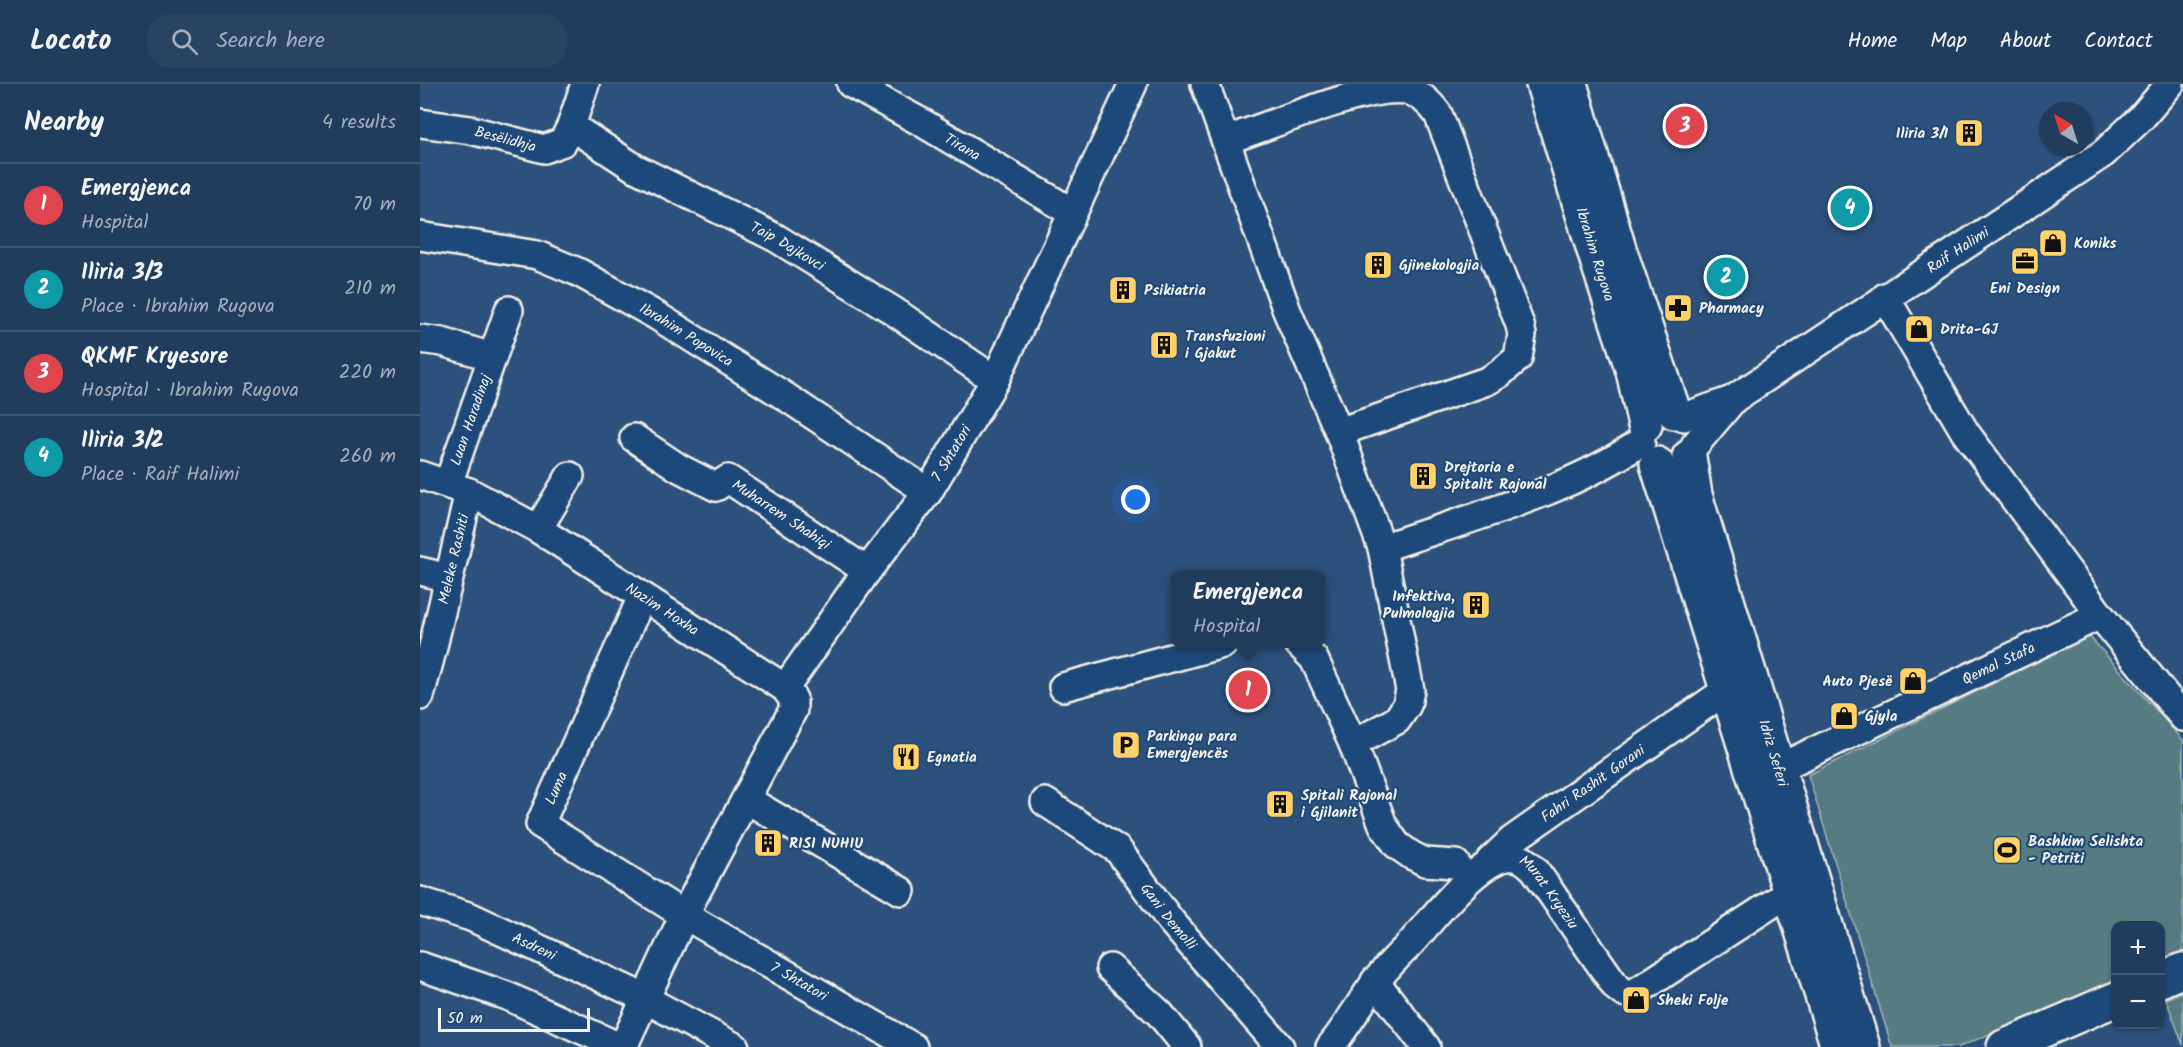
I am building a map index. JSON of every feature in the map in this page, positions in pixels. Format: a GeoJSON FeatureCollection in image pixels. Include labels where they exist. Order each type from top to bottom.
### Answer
{"type":"FeatureCollection","features":[{"type":"Feature","properties":{"kind":"main road","name":"Ibrahim Rugova"},"geometry":{"type":"LineString","coordinates":[[1543,84],[1633,371],[1667,440]]}},
{"type":"Feature","properties":{"kind":"main road","name":"Ibrahim Rugova"},"geometry":{"type":"LineString","coordinates":[[1570,84],[1619,249],[1667,440]]}},
{"type":"Feature","properties":{"kind":"main road","name":"Idriz Seferi"},"geometry":{"type":"LineString","coordinates":[[1667,440],[1728,689],[1838,1047]]}},
{"type":"Feature","properties":{"kind":"main road","name":"Idriz Seferi"},"geometry":{"type":"LineString","coordinates":[[1667,440],[1695,495],[1863,1047]]}},
{"type":"Feature","properties":{"kind":"main road"},"geometry":{"type":"LineString","coordinates":[[2165,978],[2183,970]]}},
{"type":"Feature","properties":{"kind":"main road"},"geometry":{"type":"LineString","coordinates":[[2004,1047],[2111,1001]]}},
{"type":"Feature","properties":{"kind":"street","name":"Besëlidhja"},"geometry":{"type":"LineString","coordinates":[[420,123],[471,130],[544,149],[563,142],[571,126],[585,84]]}},
{"type":"Feature","properties":{"kind":"street","name":"Tirana"},"geometry":{"type":"LineString","coordinates":[[851,84],[921,122],[1072,212]]}},
{"type":"Feature","properties":{"kind":"street","name":"7 Shtatori"},"geometry":{"type":"LineString","coordinates":[[785,688],[867,571],[928,492],[995,380],[1133,84]]}},
{"type":"Feature","properties":{"kind":"street"},"geometry":{"type":"LineString","coordinates":[[1205,84],[1287,311],[1339,432],[1382,548],[1410,690],[1407,705],[1397,720],[1353,744]]}},
{"type":"Feature","properties":{"kind":"street"},"geometry":{"type":"LineString","coordinates":[[1226,140],[1365,91],[1404,89],[1421,97],[1431,104],[1438,114],[1520,325],[1522,335],[1518,358],[1487,381],[1339,432]]}},
{"type":"Feature","properties":{"kind":"street","name":"Raif Halimi"},"geometry":{"type":"LineString","coordinates":[[1382,548],[1527,498],[1667,440],[1732,400],[2104,153],[2168,91]]}},
{"type":"Feature","properties":{"kind":"street","name":"Taip Dajkovci"},"geometry":{"type":"LineString","coordinates":[[571,126],[635,168],[776,237],[892,310],[995,380]]}},
{"type":"Feature","properties":{"kind":"street","name":"Ibrahim Popovica"},"geometry":{"type":"LineString","coordinates":[[420,236],[537,255],[578,272],[657,316],[757,378],[928,492]]}},
{"type":"Feature","properties":{"kind":"street"},"geometry":{"type":"LineString","coordinates":[[1884,297],[1965,432],[2100,615],[2183,717]]}},
{"type":"Feature","properties":{"kind":"street","name":"Luan Haradinaj"},"geometry":{"type":"LineString","coordinates":[[459,488],[492,357],[509,310]]}},
{"type":"Feature","properties":{"kind":"street","name":"Luan Haradinaj"},"geometry":{"type":"LineString","coordinates":[[420,339],[442,342],[492,357]]}},
{"type":"Feature","properties":{"kind":"street","name":"Muharrem Shahiqi"},"geometry":{"type":"LineString","coordinates":[[634,438],[679,468],[717,487],[728,479],[867,571]]}},
{"type":"Feature","properties":{"kind":"street","name":"Nazim Hoxha"},"geometry":{"type":"LineString","coordinates":[[420,475],[459,488],[538,529],[785,688]]}},
{"type":"Feature","properties":{"kind":"street"},"geometry":{"type":"LineString","coordinates":[[538,529],[570,476]]}},
{"type":"Feature","properties":{"kind":"street","name":"Meleke Rashiti"},"geometry":{"type":"LineString","coordinates":[[420,696],[449,578],[459,488]]}},
{"type":"Feature","properties":{"kind":"street"},"geometry":{"type":"LineString","coordinates":[[420,571],[449,578]]}},
{"type":"Feature","properties":{"kind":"street","name":"Luma"},"geometry":{"type":"LineString","coordinates":[[642,597],[540,824],[684,915]]}},
{"type":"Feature","properties":{"kind":"street","name":"Qemal Stafa"},"geometry":{"type":"LineString","coordinates":[[1779,768],[2100,615]]}},
{"type":"Feature","properties":{"kind":"street"},"geometry":{"type":"LineString","coordinates":[[1063,687],[1208,648]]}},
{"type":"Feature","properties":{"kind":"street"},"geometry":{"type":"LineString","coordinates":[[1303,648],[1314,659],[1353,744],[1383,825],[1397,845],[1411,855],[1460,874]]}},
{"type":"Feature","properties":{"kind":"street"},"geometry":{"type":"LineString","coordinates":[[420,966],[507,996],[622,1047],[684,915],[793,710],[793,699],[785,688]]}},
{"type":"Feature","properties":{"kind":"street","name":"Fahri Rashit Gorani"},"geometry":{"type":"LineString","coordinates":[[1460,874],[1728,689]]}},
{"type":"Feature","properties":{"kind":"street"},"geometry":{"type":"LineString","coordinates":[[746,799],[901,891]]}},
{"type":"Feature","properties":{"kind":"street","name":"Gani Demolli"},"geometry":{"type":"LineString","coordinates":[[1045,802],[1119,850],[1170,920],[1280,1047]]}},
{"type":"Feature","properties":{"kind":"street","name":"Murat Kryeziu"},"geometry":{"type":"LineString","coordinates":[[1330,1047],[1375,981],[1460,874],[1505,857],[1514,856],[1526,861],[1535,870],[1617,988],[1629,994],[1639,990],[1790,892]]}},
{"type":"Feature","properties":{"kind":"street","name":"Asdreni"},"geometry":{"type":"LineString","coordinates":[[420,901],[471,917],[646,998],[735,1047]]}},
{"type":"Feature","properties":{"kind":"street","name":"7 Shtatori"},"geometry":{"type":"LineString","coordinates":[[684,915],[913,1047]]}},
{"type":"Feature","properties":{"kind":"street"},"geometry":{"type":"LineString","coordinates":[[1110,968],[1160,1014],[1187,1047]]}},
{"type":"Feature","properties":{"kind":"street"},"geometry":{"type":"LineString","coordinates":[[1375,981],[1426,1047]]}},
{"type":"Feature","properties":{"kind":"green space","name":"Bashkim Selishta - Petriti"},"geometry":{"type":"Polygon","coordinates":[[[2089,636],[2183,740],[2183,952],[2165,961],[2165,921],[2111,921],[2111,983],[1959,1047],[1892,1047],[1808,775],[2089,636]]]}},
{"type":"Feature","properties":{"kind":"green space"},"geometry":{"type":"Polygon","coordinates":[[[2183,991],[2183,1045],[2166,999],[2183,991]]]}},
{"type":"Feature","properties":{"kind":"place","name":"QKMF Kryesore"},"geometry":{"type":"Point","coordinates":[1685,126]}},
{"type":"Feature","properties":{"kind":"place","name":"Iliria 3/1"},"geometry":{"type":"Point","coordinates":[1969,133]}},
{"type":"Feature","properties":{"kind":"place","name":"Iliria 3/2"},"geometry":{"type":"Point","coordinates":[1850,208]}},
{"type":"Feature","properties":{"kind":"place","name":"Koniks"},"geometry":{"type":"Point","coordinates":[2053,243]}},
{"type":"Feature","properties":{"kind":"place","name":"Eni Design"},"geometry":{"type":"Point","coordinates":[2025,261]}},
{"type":"Feature","properties":{"kind":"place","name":"Gjinekologjia"},"geometry":{"type":"Point","coordinates":[1378,265]}},
{"type":"Feature","properties":{"kind":"place","name":"Iliria 3/3"},"geometry":{"type":"Point","coordinates":[1726,277]}},
{"type":"Feature","properties":{"kind":"place","name":"Psikiatria"},"geometry":{"type":"Point","coordinates":[1123,290]}},
{"type":"Feature","properties":{"kind":"place","name":"Pharmacy"},"geometry":{"type":"Point","coordinates":[1678,308]}},
{"type":"Feature","properties":{"kind":"place","name":"Drita-GJ"},"geometry":{"type":"Point","coordinates":[1919,329]}},
{"type":"Feature","properties":{"kind":"place","name":"Transfuzioni i Gjakut"},"geometry":{"type":"Point","coordinates":[1164,345]}},
{"type":"Feature","properties":{"kind":"place","name":"Drejtoria e Spitalit Rajonal"},"geometry":{"type":"Point","coordinates":[1423,476]}},
{"type":"Feature","properties":{"kind":"place","name":"Infektiva, Pulmologjia"},"geometry":{"type":"Point","coordinates":[1476,605]}},
{"type":"Feature","properties":{"kind":"place","name":"Auto Pjesë"},"geometry":{"type":"Point","coordinates":[1913,681]}},
{"type":"Feature","properties":{"kind":"place","name":"Emergjenca"},"geometry":{"type":"Point","coordinates":[1248,690]}},
{"type":"Feature","properties":{"kind":"place","name":"Gjyla"},"geometry":{"type":"Point","coordinates":[1844,716]}},
{"type":"Feature","properties":{"kind":"place","name":"Parkingu para Emergjencës"},"geometry":{"type":"Point","coordinates":[1126,745]}},
{"type":"Feature","properties":{"kind":"place","name":"Egnatia"},"geometry":{"type":"Point","coordinates":[906,757]}},
{"type":"Feature","properties":{"kind":"place","name":"Spitali Rajonal i Gjilanit"},"geometry":{"type":"Point","coordinates":[1280,804]}},
{"type":"Feature","properties":{"kind":"place","name":"RISI NUHIU"},"geometry":{"type":"Point","coordinates":[768,843]}},
{"type":"Feature","properties":{"kind":"place","name":"Bashkim Selishta - Petriti"},"geometry":{"type":"Point","coordinates":[2007,850]}},
{"type":"Feature","properties":{"kind":"place","name":"Sheki Folje"},"geometry":{"type":"Point","coordinates":[1636,1000]}}]}
